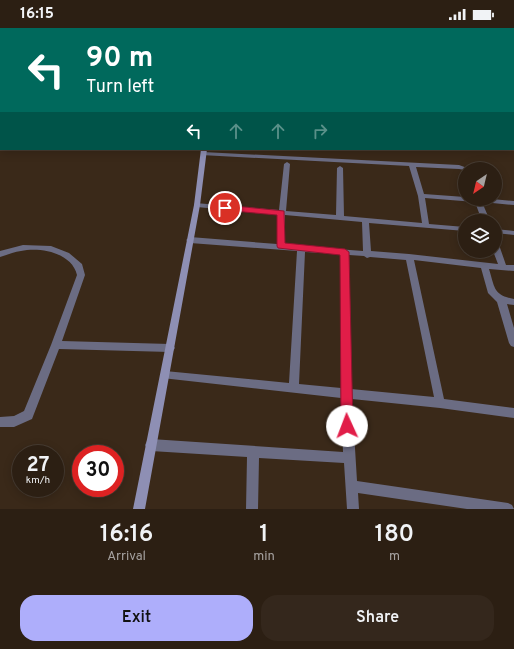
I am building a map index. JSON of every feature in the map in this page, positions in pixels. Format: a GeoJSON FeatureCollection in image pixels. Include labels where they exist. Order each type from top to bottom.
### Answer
{"type":"FeatureCollection","features":[{"type":"Feature","properties":{"kind":"main road"},"geometry":{"type":"LineString","coordinates":[[139,509],[166,375],[197,205],[203,151]]}},
{"type":"Feature","properties":{"kind":"street"},"geometry":{"type":"LineString","coordinates":[[203,151],[458,167]]}},
{"type":"Feature","properties":{"kind":"street"},"geometry":{"type":"LineString","coordinates":[[281,246],[282,213],[287,164]]}},
{"type":"Feature","properties":{"kind":"street"},"geometry":{"type":"LineString","coordinates":[[412,164],[421,196],[426,226]]}},
{"type":"Feature","properties":{"kind":"street"},"geometry":{"type":"LineString","coordinates":[[340,168],[340,218]]}},
{"type":"Feature","properties":{"kind":"street"},"geometry":{"type":"LineString","coordinates":[[421,196],[458,199]]}},
{"type":"Feature","properties":{"kind":"street"},"geometry":{"type":"LineString","coordinates":[[502,202],[514,203]]}},
{"type":"Feature","properties":{"kind":"street"},"geometry":{"type":"LineString","coordinates":[[197,205],[458,228]]}},
{"type":"Feature","properties":{"kind":"street"},"geometry":{"type":"LineString","coordinates":[[365,220],[367,255]]}},
{"type":"Feature","properties":{"kind":"street"},"geometry":{"type":"LineString","coordinates":[[502,232],[514,233]]}},
{"type":"Feature","properties":{"kind":"street"},"geometry":{"type":"LineString","coordinates":[[190,240],[281,246],[367,255],[409,257],[514,268]]}},
{"type":"Feature","properties":{"kind":"street"},"geometry":{"type":"LineString","coordinates":[[0,254],[23,248],[51,249],[66,255],[79,266],[80,275],[56,345],[28,415],[13,423],[0,422]]}},
{"type":"Feature","properties":{"kind":"street"},"geometry":{"type":"LineString","coordinates":[[294,388],[301,248]]}},
{"type":"Feature","properties":{"kind":"street"},"geometry":{"type":"LineString","coordinates":[[345,252],[345,395],[348,458],[353,509]]}},
{"type":"Feature","properties":{"kind":"street"},"geometry":{"type":"LineString","coordinates":[[409,257],[440,403]]}},
{"type":"Feature","properties":{"kind":"street"},"geometry":{"type":"LineString","coordinates":[[500,258],[504,268]]}},
{"type":"Feature","properties":{"kind":"street"},"geometry":{"type":"LineString","coordinates":[[484,265],[492,293],[501,300],[514,302]]}},
{"type":"Feature","properties":{"kind":"street"},"geometry":{"type":"LineString","coordinates":[[501,300],[514,343]]}},
{"type":"Feature","properties":{"kind":"street"},"geometry":{"type":"LineString","coordinates":[[56,345],[170,348]]}},
{"type":"Feature","properties":{"kind":"street"},"geometry":{"type":"LineString","coordinates":[[166,375],[294,388],[345,395],[440,403],[514,413]]}},
{"type":"Feature","properties":{"kind":"street"},"geometry":{"type":"LineString","coordinates":[[151,445],[348,458]]}},
{"type":"Feature","properties":{"kind":"street"},"geometry":{"type":"LineString","coordinates":[[252,509],[253,452]]}},
{"type":"Feature","properties":{"kind":"street"},"geometry":{"type":"LineString","coordinates":[[351,486],[508,509]]}},
{"type":"Feature","properties":{"kind":"route"},"geometry":{"type":"LineString","coordinates":[[225,208],[282,213],[281,246],[345,252],[345,395],[347,426]]}}]}
